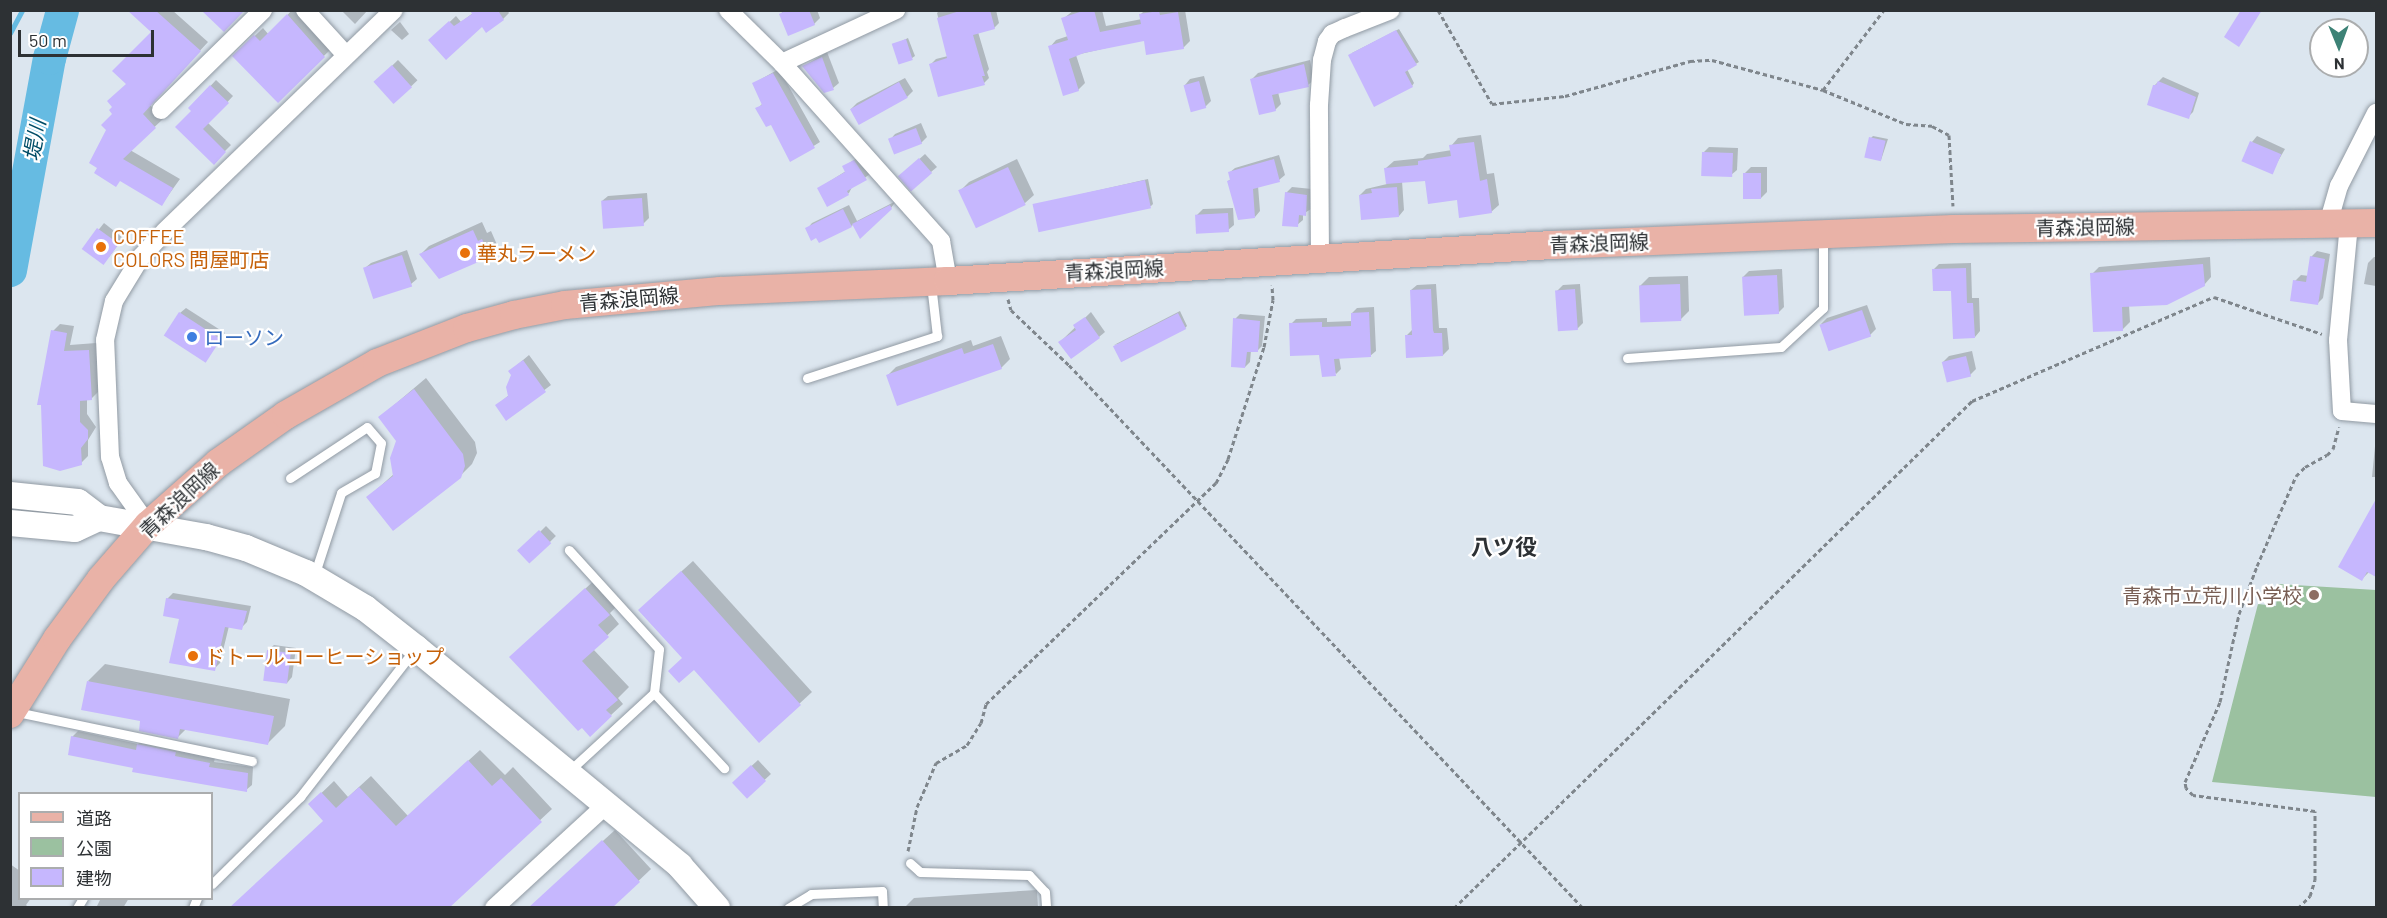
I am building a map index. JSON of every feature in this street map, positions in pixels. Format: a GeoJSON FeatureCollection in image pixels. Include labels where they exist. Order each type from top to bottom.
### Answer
{"type":"FeatureCollection","features":[{"type":"Feature","properties":{"kind":"main road","name":"青森浪岡線"},"geometry":{"type":"LineString","coordinates":[[11,713],[57,639],[94,587],[148,525],[218,463],[286,415],[376,363],[467,328],[565,305],[720,291],[940,281],[1320,258],[1823,234],[1954,229],[2351,224]]}},
{"type":"Feature","properties":{"kind":"street"},"geometry":{"type":"LineString","coordinates":[[162,110],[263,10]]}},
{"type":"Feature","properties":{"kind":"street"},"geometry":{"type":"LineString","coordinates":[[305,10],[346,55]]}},
{"type":"Feature","properties":{"kind":"street"},"geometry":{"type":"LineString","coordinates":[[148,525],[118,483],[110,457],[105,340],[114,301],[141,257],[165,231],[394,10]]}},
{"type":"Feature","properties":{"kind":"street"},"geometry":{"type":"LineString","coordinates":[[728,10],[782,63],[941,241],[940,281]]}},
{"type":"Feature","properties":{"kind":"street"},"geometry":{"type":"LineString","coordinates":[[782,63],[896,10]]}},
{"type":"Feature","properties":{"kind":"street"},"geometry":{"type":"LineString","coordinates":[[1320,258],[1319,105],[1322,60],[1327,41],[1332,34],[1391,10]]}},
{"type":"Feature","properties":{"kind":"street"},"geometry":{"type":"LineString","coordinates":[[2376,113],[2339,186],[2351,224],[2338,340],[2342,411],[2376,414]]}},
{"type":"Feature","properties":{"kind":"street"},"geometry":{"type":"LineString","coordinates":[[10,495],[78,502],[99,518],[148,525],[246,548],[314,578],[365,608],[568,772],[680,866],[717,908]]}},
{"type":"Feature","properties":{"kind":"street"},"geometry":{"type":"LineString","coordinates":[[10,523],[75,529],[99,518]]}},
{"type":"Feature","properties":{"kind":"street"},"geometry":{"type":"LineString","coordinates":[[494,908],[607,804]]}},
{"type":"Feature","properties":{"kind":"lane"},"geometry":{"type":"LineString","coordinates":[[1627,358],[1781,346],[1823,308],[1823,234]]}},
{"type":"Feature","properties":{"kind":"lane"},"geometry":{"type":"LineString","coordinates":[[807,378],[937,336],[940,281]]}},
{"type":"Feature","properties":{"kind":"lane"},"geometry":{"type":"LineString","coordinates":[[290,478],[368,427],[381,443],[375,473],[341,493],[314,578]]}},
{"type":"Feature","properties":{"kind":"lane"},"geometry":{"type":"LineString","coordinates":[[568,772],[654,693],[659,649],[569,550]]}},
{"type":"Feature","properties":{"kind":"lane"},"geometry":{"type":"LineString","coordinates":[[213,883],[300,797],[416,648]]}},
{"type":"Feature","properties":{"kind":"lane"},"geometry":{"type":"LineString","coordinates":[[654,693],[724,768]]}},
{"type":"Feature","properties":{"kind":"lane"},"geometry":{"type":"LineString","coordinates":[[11,713],[252,761]]}},
{"type":"Feature","properties":{"kind":"lane"},"geometry":{"type":"LineString","coordinates":[[910,863],[920,872],[1029,875],[1045,892],[1046,908]]}},
{"type":"Feature","properties":{"kind":"lane"},"geometry":{"type":"LineString","coordinates":[[788,908],[812,894],[882,891],[883,908]]}},
{"type":"Feature","properties":{"kind":"path"},"geometry":{"type":"LineString","coordinates":[[1438,10],[1492,104],[1565,96],[1690,61],[1712,60],[1823,90],[1906,124],[1932,126],[1949,135],[1954,229]]}},
{"type":"Feature","properties":{"kind":"path"},"geometry":{"type":"LineString","coordinates":[[1823,90],[1884,10]]}},
{"type":"Feature","properties":{"kind":"path"},"geometry":{"type":"LineString","coordinates":[[910,863],[908,852],[912,824],[927,778],[936,763],[967,745],[981,723],[986,704],[1198,503],[1216,483],[1228,459],[1264,347],[1273,300],[1271,262]]}},
{"type":"Feature","properties":{"kind":"path"},"geometry":{"type":"LineString","coordinates":[[1002,277],[1011,310],[1069,365],[1583,908]]}},
{"type":"Feature","properties":{"kind":"path"},"geometry":{"type":"LineString","coordinates":[[1454,908],[1972,401],[2214,297],[2338,340]]}},
{"type":"Feature","properties":{"kind":"path"},"geometry":{"type":"LineString","coordinates":[[2298,908],[2310,896],[2315,880],[2315,812],[2193,795],[2186,788],[2185,782],[2220,702],[2239,614],[2257,566],[2296,476],[2305,467],[2327,455],[2333,449],[2342,411]]}},
{"type":"Feature","properties":{"kind":"green space","name":"青森市立荒川小学校"},"geometry":{"type":"Polygon","coordinates":[[[2278,584],[2376,590],[2376,797],[2212,782],[2258,604],[2276,606],[2278,584]]]}},
{"type":"Feature","properties":{"kind":"building"},"geometry":{"type":"Polygon","coordinates":[[[127,10],[155,10],[201,51],[143,114],[156,128],[123,159],[173,188],[162,206],[120,181],[116,187],[94,173],[97,168],[89,163],[106,130],[101,125],[112,114],[109,110],[112,107],[107,101],[126,84],[112,71],[151,32],[127,10]]]}},
{"type":"Feature","properties":{"kind":"building"},"geometry":{"type":"Polygon","coordinates":[[[201,10],[245,10],[224,32],[201,10]]]}},
{"type":"Feature","properties":{"kind":"building"},"geometry":{"type":"Polygon","coordinates":[[[470,10],[500,10],[504,20],[486,33],[482,27],[446,60],[428,40],[449,21],[454,26],[472,14],[470,10]]]}},
{"type":"Feature","properties":{"kind":"building"},"geometry":{"type":"Polygon","coordinates":[[[787,10],[809,10],[815,25],[788,36],[779,14],[787,10]]]}},
{"type":"Feature","properties":{"kind":"building"},"geometry":{"type":"Polygon","coordinates":[[[963,10],[990,10],[995,29],[973,35],[985,76],[982,76],[985,85],[938,97],[929,64],[947,58],[937,18],[963,10]]]}},
{"type":"Feature","properties":{"kind":"building"},"geometry":{"type":"Polygon","coordinates":[[[1086,10],[1094,10],[1100,32],[1141,24],[1139,14],[1159,11],[1160,15],[1178,12],[1184,49],[1146,55],[1144,41],[1084,53],[1069,59],[1079,91],[1063,96],[1048,46],[1068,40],[1061,18],[1086,10]]]}},
{"type":"Feature","properties":{"kind":"building"},"geometry":{"type":"Polygon","coordinates":[[[2241,10],[2262,10],[2239,47],[2224,37],[2241,10]]]}},
{"type":"Feature","properties":{"kind":"building"},"geometry":{"type":"Polygon","coordinates":[[[287,14],[325,57],[278,103],[232,56],[254,35],[260,41],[287,14]]]}},
{"type":"Feature","properties":{"kind":"building"},"geometry":{"type":"Polygon","coordinates":[[[1396,30],[1417,65],[1405,72],[1413,87],[1374,107],[1348,55],[1396,30]]]}},
{"type":"Feature","properties":{"kind":"building"},"geometry":{"type":"Polygon","coordinates":[[[906,39],[913,60],[899,65],[892,44],[906,39]]]}},
{"type":"Feature","properties":{"kind":"building"},"geometry":{"type":"Polygon","coordinates":[[[822,57],[834,90],[824,93],[802,66],[822,57]]]}},
{"type":"Feature","properties":{"kind":"building"},"geometry":{"type":"Polygon","coordinates":[[[1304,64],[1309,87],[1272,95],[1276,111],[1259,115],[1250,79],[1304,64]]]}},
{"type":"Feature","properties":{"kind":"building"},"geometry":{"type":"Polygon","coordinates":[[[392,65],[412,87],[393,104],[373,82],[392,65]]]}},
{"type":"Feature","properties":{"kind":"building"},"geometry":{"type":"Polygon","coordinates":[[[773,73],[815,148],[790,162],[771,125],[766,127],[755,108],[762,105],[752,83],[773,73]]]}},
{"type":"Feature","properties":{"kind":"building"},"geometry":{"type":"Polygon","coordinates":[[[1199,81],[1206,108],[1191,112],[1184,85],[1199,81]]]}},
{"type":"Feature","properties":{"kind":"building"},"geometry":{"type":"Polygon","coordinates":[[[2158,81],[2196,97],[2189,119],[2147,105],[2153,85],[2156,85],[2158,81]]]}},
{"type":"Feature","properties":{"kind":"building"},"geometry":{"type":"Polygon","coordinates":[[[899,82],[908,98],[859,125],[850,109],[899,82]]]}},
{"type":"Feature","properties":{"kind":"building"},"geometry":{"type":"Polygon","coordinates":[[[210,85],[229,103],[203,129],[226,152],[214,165],[175,127],[191,111],[188,108],[210,85]]]}},
{"type":"Feature","properties":{"kind":"building"},"geometry":{"type":"Polygon","coordinates":[[[916,128],[922,144],[894,155],[888,139],[916,128]]]}},
{"type":"Feature","properties":{"kind":"building"},"geometry":{"type":"Polygon","coordinates":[[[1869,137],[1886,141],[1881,161],[1864,157],[1869,137]]]}},
{"type":"Feature","properties":{"kind":"building"},"geometry":{"type":"Polygon","coordinates":[[[2250,141],[2281,154],[2273,175],[2241,161],[2250,141]]]}},
{"type":"Feature","properties":{"kind":"building"},"geometry":{"type":"Polygon","coordinates":[[[1474,142],[1480,181],[1487,179],[1492,213],[1459,218],[1457,200],[1428,204],[1425,181],[1386,184],[1384,168],[1418,165],[1418,161],[1451,156],[1449,145],[1474,142]]]}},
{"type":"Feature","properties":{"kind":"building"},"geometry":{"type":"Polygon","coordinates":[[[1702,152],[1733,153],[1732,177],[1701,176],[1702,152]]]}},
{"type":"Feature","properties":{"kind":"building"},"geometry":{"type":"Polygon","coordinates":[[[919,158],[932,173],[911,191],[898,176],[919,158]]]}},
{"type":"Feature","properties":{"kind":"building"},"geometry":{"type":"Polygon","coordinates":[[[1274,159],[1280,182],[1253,189],[1255,218],[1238,220],[1227,181],[1230,180],[1228,172],[1274,159]]]}},
{"type":"Feature","properties":{"kind":"building"},"geometry":{"type":"Polygon","coordinates":[[[854,160],[867,180],[847,191],[849,195],[827,207],[817,188],[845,172],[842,166],[854,160]]]}},
{"type":"Feature","properties":{"kind":"building"},"geometry":{"type":"Polygon","coordinates":[[[1008,167],[1026,205],[976,228],[958,190],[1008,167]]]}},
{"type":"Feature","properties":{"kind":"building"},"geometry":{"type":"Polygon","coordinates":[[[1743,173],[1761,173],[1761,199],[1743,199],[1743,173]]]}},
{"type":"Feature","properties":{"kind":"building"},"geometry":{"type":"Polygon","coordinates":[[[1145,180],[1151,208],[1039,232],[1033,204],[1145,180]]]}},
{"type":"Feature","properties":{"kind":"building"},"geometry":{"type":"Polygon","coordinates":[[[1397,187],[1399,217],[1361,220],[1359,195],[1372,193],[1371,189],[1397,187]]]}},
{"type":"Feature","properties":{"kind":"building"},"geometry":{"type":"Polygon","coordinates":[[[1285,192],[1307,195],[1306,216],[1299,215],[1298,227],[1282,226],[1285,192]]]}},
{"type":"Feature","properties":{"kind":"building"},"geometry":{"type":"Polygon","coordinates":[[[642,198],[644,226],[603,229],[601,201],[642,198]]]}},
{"type":"Feature","properties":{"kind":"building"},"geometry":{"type":"Polygon","coordinates":[[[890,205],[892,209],[860,239],[852,224],[890,205]]]}},
{"type":"Feature","properties":{"kind":"building"},"geometry":{"type":"Polygon","coordinates":[[[843,209],[852,227],[819,243],[816,238],[811,241],[805,228],[843,209]]]}},
{"type":"Feature","properties":{"kind":"building"},"geometry":{"type":"Polygon","coordinates":[[[1228,213],[1229,232],[1196,234],[1195,215],[1228,213]]]}},
{"type":"Feature","properties":{"kind":"building"},"geometry":{"type":"Polygon","coordinates":[[[97,228],[119,244],[104,265],[82,249],[97,228]]]}},
{"type":"Feature","properties":{"kind":"building"},"geometry":{"type":"Polygon","coordinates":[[[473,230],[478,241],[482,239],[490,257],[439,279],[419,254],[473,230]]]}},
{"type":"Feature","properties":{"kind":"building"},"geometry":{"type":"Polygon","coordinates":[[[402,255],[412,286],[373,299],[363,268],[402,255]]]}},
{"type":"Feature","properties":{"kind":"building"},"geometry":{"type":"Polygon","coordinates":[[[2310,256],[2325,259],[2318,305],[2290,301],[2293,280],[2306,282],[2310,256]]]}},
{"type":"Feature","properties":{"kind":"building"},"geometry":{"type":"Polygon","coordinates":[[[2203,264],[2205,286],[2167,305],[2122,307],[2123,331],[2093,332],[2090,273],[2203,264]]]}},
{"type":"Feature","properties":{"kind":"building"},"geometry":{"type":"Polygon","coordinates":[[[1966,268],[1967,303],[1973,303],[1975,338],[1953,339],[1951,291],[1933,291],[1932,269],[1966,268]]]}},
{"type":"Feature","properties":{"kind":"building"},"geometry":{"type":"Polygon","coordinates":[[[1777,275],[1779,314],[1744,316],[1742,277],[1777,275]]]}},
{"type":"Feature","properties":{"kind":"building"},"geometry":{"type":"Polygon","coordinates":[[[1680,284],[1681,321],[1640,322],[1639,285],[1680,284]]]}},
{"type":"Feature","properties":{"kind":"building"},"geometry":{"type":"Polygon","coordinates":[[[1431,289],[1433,330],[1434,333],[1442,333],[1443,356],[1406,358],[1405,335],[1412,335],[1410,290],[1431,289]]]}},
{"type":"Feature","properties":{"kind":"building"},"geometry":{"type":"Polygon","coordinates":[[[1575,289],[1578,330],[1558,331],[1555,290],[1575,289]]]}},
{"type":"Feature","properties":{"kind":"building"},"geometry":{"type":"Polygon","coordinates":[[[1862,310],[1871,336],[1829,351],[1819,325],[1862,310]]]}},
{"type":"Feature","properties":{"kind":"building","name":"ローソン"},"geometry":{"type":"Polygon","coordinates":[[[179,312],[221,339],[206,363],[164,335],[179,312]]]}},
{"type":"Feature","properties":{"kind":"building"},"geometry":{"type":"Polygon","coordinates":[[[1369,312],[1371,357],[1334,359],[1336,376],[1322,377],[1319,355],[1290,356],[1289,323],[1322,322],[1322,327],[1351,326],[1351,313],[1369,312]]]}},
{"type":"Feature","properties":{"kind":"building"},"geometry":{"type":"Polygon","coordinates":[[[1178,313],[1186,329],[1121,362],[1113,346],[1178,313]]]}},
{"type":"Feature","properties":{"kind":"building"},"geometry":{"type":"Polygon","coordinates":[[[1085,317],[1100,338],[1071,359],[1058,342],[1076,330],[1073,325],[1085,317]]]}},
{"type":"Feature","properties":{"kind":"building"},"geometry":{"type":"Polygon","coordinates":[[[1233,318],[1260,321],[1258,352],[1247,352],[1245,368],[1231,367],[1233,318]]]}},
{"type":"Feature","properties":{"kind":"building"},"geometry":{"type":"Polygon","coordinates":[[[51,330],[67,333],[64,351],[89,350],[92,400],[80,401],[80,422],[88,430],[88,439],[81,448],[82,465],[60,471],[43,466],[41,405],[37,405],[51,330]]]}},
{"type":"Feature","properties":{"kind":"building"},"geometry":{"type":"Polygon","coordinates":[[[993,344],[1002,369],[897,406],[886,375],[962,348],[964,354],[993,344]]]}},
{"type":"Feature","properties":{"kind":"building"},"geometry":{"type":"Polygon","coordinates":[[[1966,356],[1971,376],[1947,382],[1942,362],[1966,356]]]}},
{"type":"Feature","properties":{"kind":"building"},"geometry":{"type":"Polygon","coordinates":[[[523,360],[546,392],[506,421],[495,405],[508,396],[506,387],[511,375],[508,371],[523,360]]]}},
{"type":"Feature","properties":{"kind":"building"},"geometry":{"type":"Polygon","coordinates":[[[414,389],[463,454],[465,466],[461,478],[393,531],[366,497],[393,476],[390,458],[396,441],[378,417],[414,389]]]}},
{"type":"Feature","properties":{"kind":"building"},"geometry":{"type":"Polygon","coordinates":[[[2376,499],[2376,577],[2367,572],[2362,581],[2338,567],[2376,499]]]}},
{"type":"Feature","properties":{"kind":"building"},"geometry":{"type":"Polygon","coordinates":[[[539,530],[551,543],[529,564],[517,550],[539,530]]]}},
{"type":"Feature","properties":{"kind":"building"},"geometry":{"type":"Polygon","coordinates":[[[681,571],[801,705],[759,743],[694,670],[679,683],[668,671],[682,658],[638,610],[681,571]]]}},
{"type":"Feature","properties":{"kind":"building"},"geometry":{"type":"Polygon","coordinates":[[[585,588],[610,615],[598,625],[609,637],[582,661],[618,700],[606,710],[612,716],[590,737],[582,728],[578,731],[509,657],[585,588]]]}},
{"type":"Feature","properties":{"kind":"building"},"geometry":{"type":"Polygon","coordinates":[[[166,598],[247,611],[242,630],[225,627],[215,671],[169,663],[179,619],[163,616],[166,598]]]}},
{"type":"Feature","properties":{"kind":"building"},"geometry":{"type":"Polygon","coordinates":[[[267,650],[291,653],[287,684],[263,681],[267,650]]]}},
{"type":"Feature","properties":{"kind":"building"},"geometry":{"type":"Polygon","coordinates":[[[87,681],[274,716],[268,745],[180,729],[178,739],[139,731],[140,721],[81,710],[87,681]]]}},
{"type":"Feature","properties":{"kind":"building"},"geometry":{"type":"Polygon","coordinates":[[[71,736],[136,750],[137,744],[176,752],[175,756],[210,763],[209,767],[248,773],[247,792],[132,772],[133,768],[68,755],[71,736]]]}},
{"type":"Feature","properties":{"kind":"building"},"geometry":{"type":"Polygon","coordinates":[[[468,760],[492,786],[501,778],[542,822],[449,908],[229,908],[323,821],[308,804],[321,792],[336,808],[359,787],[396,826],[468,760]]]}},
{"type":"Feature","properties":{"kind":"building"},"geometry":{"type":"Polygon","coordinates":[[[751,765],[766,781],[747,799],[732,783],[751,765]]]}},
{"type":"Feature","properties":{"kind":"building"},"geometry":{"type":"Polygon","coordinates":[[[602,840],[640,882],[612,908],[528,908],[602,840]]]}},
{"type":"Feature","properties":{"kind":"waterway"},"geometry":{"type":"LineString","coordinates":[[10,33],[22,10]]}},
{"type":"Feature","properties":{"kind":"waterway","name":"堤川"},"geometry":{"type":"LineString","coordinates":[[10,270],[49,58],[62,10]]}},
{"type":"Feature","properties":{"kind":"place","name":"COFFEE COLORS 問屋町店"},"geometry":{"type":"Point","coordinates":[101,247]}},
{"type":"Feature","properties":{"kind":"place","name":"華丸ラーメン"},"geometry":{"type":"Point","coordinates":[465,253]}},
{"type":"Feature","properties":{"kind":"place","name":"ローソン"},"geometry":{"type":"Point","coordinates":[192,337]}},
{"type":"Feature","properties":{"kind":"place","name":"青森市立荒川小学校"},"geometry":{"type":"Point","coordinates":[2314,595]}},
{"type":"Feature","properties":{"kind":"place","name":"ドトールコーヒーショップ"},"geometry":{"type":"Point","coordinates":[193,656]}},
{"type":"Feature","properties":{"kind":"district","name":"八ツ役"},"geometry":{"type":"Point","coordinates":[1504,547]}}]}
